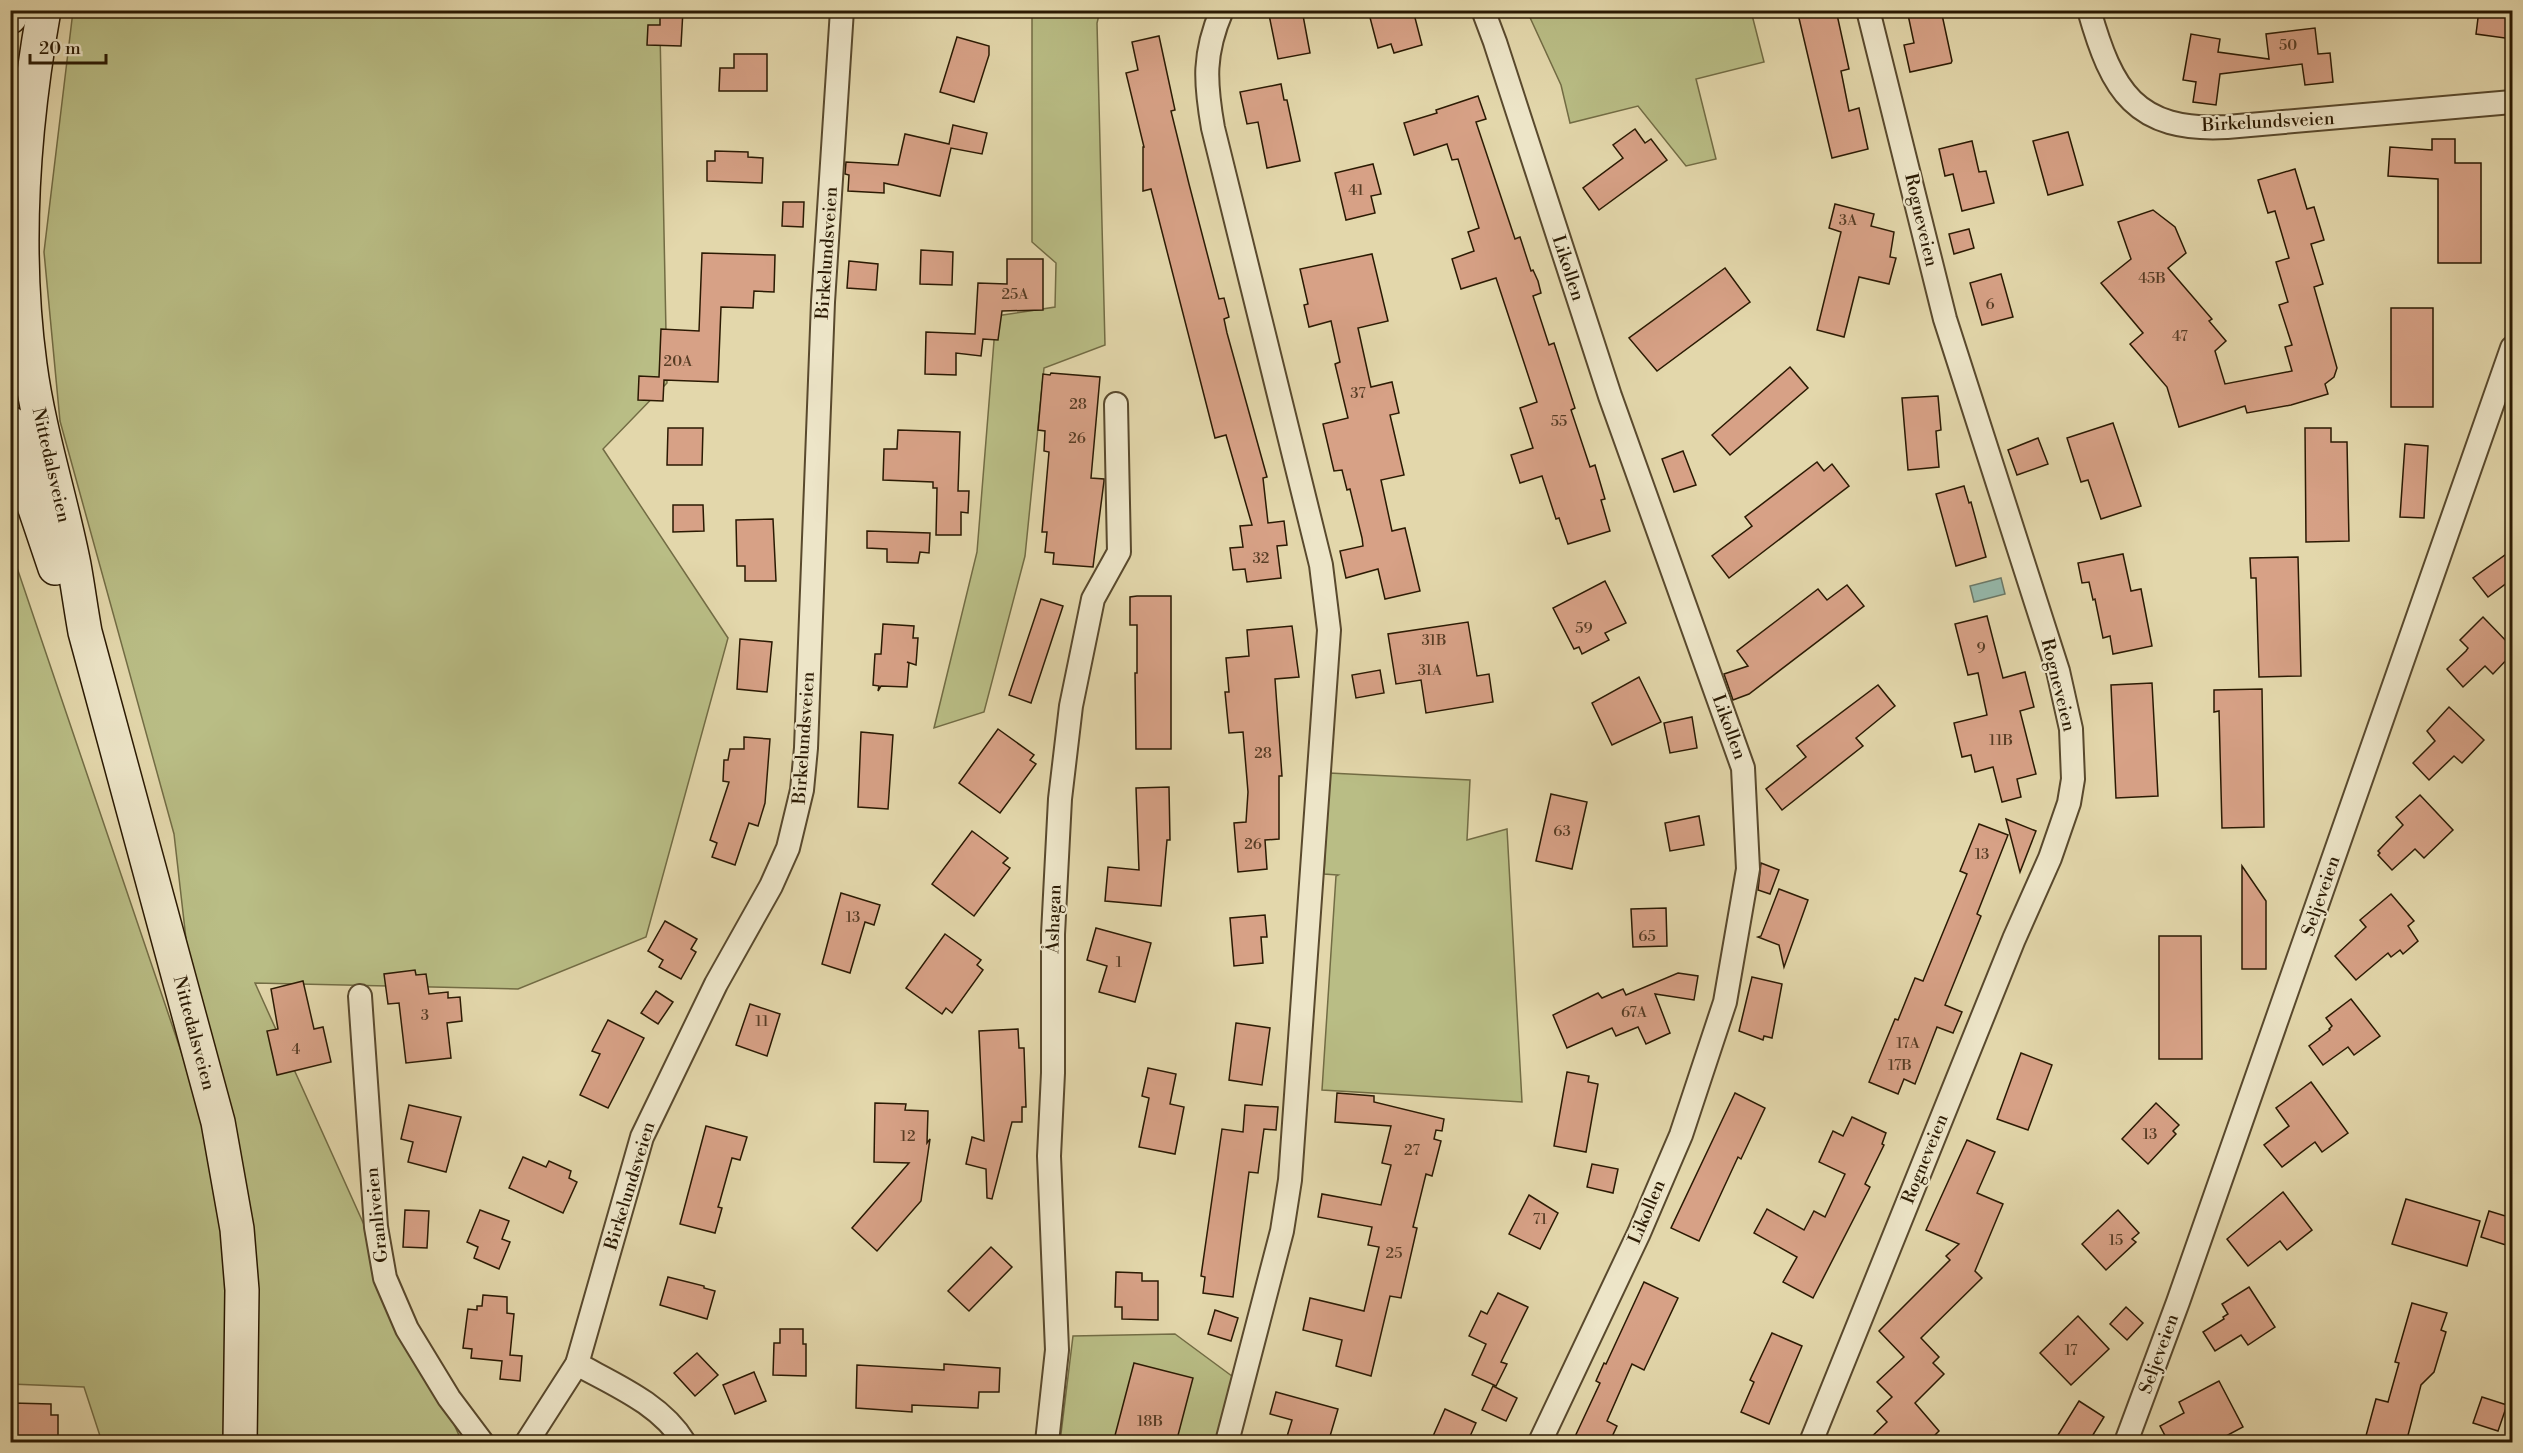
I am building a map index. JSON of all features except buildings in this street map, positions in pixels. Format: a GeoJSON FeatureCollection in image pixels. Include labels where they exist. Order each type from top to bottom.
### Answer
{"type":"FeatureCollection","features":[{"type":"Feature","properties":{"kind":"main road"},"geometry":{"type":"LineString","coordinates":[[10,16],[12,10]]}},
{"type":"Feature","properties":{"kind":"main road","name":"Nittedalsveien"},"geometry":{"type":"LineString","coordinates":[[44,10],[36,57],[23,194],[23,286],[26,330],[36,402],[74,564],[85,632],[218,1122],[237,1229],[242,1290],[240,1443]]}},
{"type":"Feature","properties":{"kind":"main road","name":"Nittedalsveien"},"geometry":{"type":"LineString","coordinates":[[10,423],[31,497],[56,571],[85,632]]}},
{"type":"Feature","properties":{"kind":"street","name":"Birkelundsveien"},"geometry":{"type":"LineString","coordinates":[[528,1443],[577,1364],[642,1137],[716,984],[771,886],[788,848],[797,819],[806,748],[823,302],[842,10]]}},
{"type":"Feature","properties":{"kind":"street"},"geometry":{"type":"LineString","coordinates":[[1222,10],[1212,33],[1207,54],[1205,74],[1207,95],[1213,128],[1321,565],[1329,630],[1290,1180],[1282,1231],[1227,1443]]}},
{"type":"Feature","properties":{"kind":"street","name":"Likollen"},"geometry":{"type":"LineString","coordinates":[[1483,10],[1610,396],[1743,768],[1748,858],[1725,1002],[1681,1135],[1634,1244],[1540,1443]]}},
{"type":"Feature","properties":{"kind":"street","name":"Rogneveien"},"geometry":{"type":"LineString","coordinates":[[1811,1443],[2014,939],[2056,843],[2069,802],[2073,779],[2071,729],[2058,671],[1945,319],[1908,162],[1868,10]]}},
{"type":"Feature","properties":{"kind":"street","name":"Birkelundsveien"},"geometry":{"type":"LineString","coordinates":[[2088,10],[2099,46],[2130,102],[2148,114],[2180,125],[2203,128],[2227,127],[2512,102]]}},
{"type":"Feature","properties":{"kind":"street","name":"Seljeveien"},"geometry":{"type":"LineString","coordinates":[[2126,1443],[2178,1302],[2512,348]]}},
{"type":"Feature","properties":{"kind":"street","name":"Åshagan"},"geometry":{"type":"LineString","coordinates":[[1047,1443],[1057,1350],[1049,1156],[1053,1073],[1053,934],[1059,799],[1071,706],[1093,599],[1119,552],[1116,404]]}},
{"type":"Feature","properties":{"kind":"street","name":"Granliveien"},"geometry":{"type":"LineString","coordinates":[[360,996],[376,1227],[385,1278],[407,1329],[450,1398],[482,1443]]}},
{"type":"Feature","properties":{"kind":"street"},"geometry":{"type":"LineString","coordinates":[[577,1364],[640,1398],[677,1430],[684,1443]]}},
{"type":"Feature","properties":{"kind":"green space"},"geometry":{"type":"Polygon","coordinates":[[[73,11],[665,11],[660,31],[667,383],[603,449],[728,638],[646,937],[518,989],[255,983],[462,1442],[102,1442],[84,1387],[11,1384],[10,547],[208,1131],[174,834],[60,421],[44,252],[73,11]]]}},
{"type":"Feature","properties":{"kind":"green space"},"geometry":{"type":"Polygon","coordinates":[[[1032,11],[1100,11],[1097,23],[1105,345],[1044,368],[1025,556],[984,712],[934,728],[977,552],[996,316],[1055,307],[1056,263],[1032,242],[1032,11]]]}},
{"type":"Feature","properties":{"kind":"green space"},"geometry":{"type":"Polygon","coordinates":[[[1527,11],[1751,11],[1764,62],[1696,79],[1716,159],[1686,166],[1638,106],[1570,123],[1561,85],[1527,11]]]}},
{"type":"Feature","properties":{"kind":"green space"},"geometry":{"type":"Polygon","coordinates":[[[1329,773],[1470,780],[1467,840],[1507,829],[1522,1102],[1322,1090],[1336,876],[1338,875],[1324,874],[1329,773]]]}},
{"type":"Feature","properties":{"kind":"green space"},"geometry":{"type":"Polygon","coordinates":[[[1175,1334],[1244,1385],[1226,1442],[1060,1442],[1073,1336],[1175,1334]]]}},
{"type":"Feature","properties":{"kind":"water"},"geometry":{"type":"Polygon","coordinates":[[[2001,578],[2005,594],[1974,602],[1970,586],[2001,578]]]}}]}
